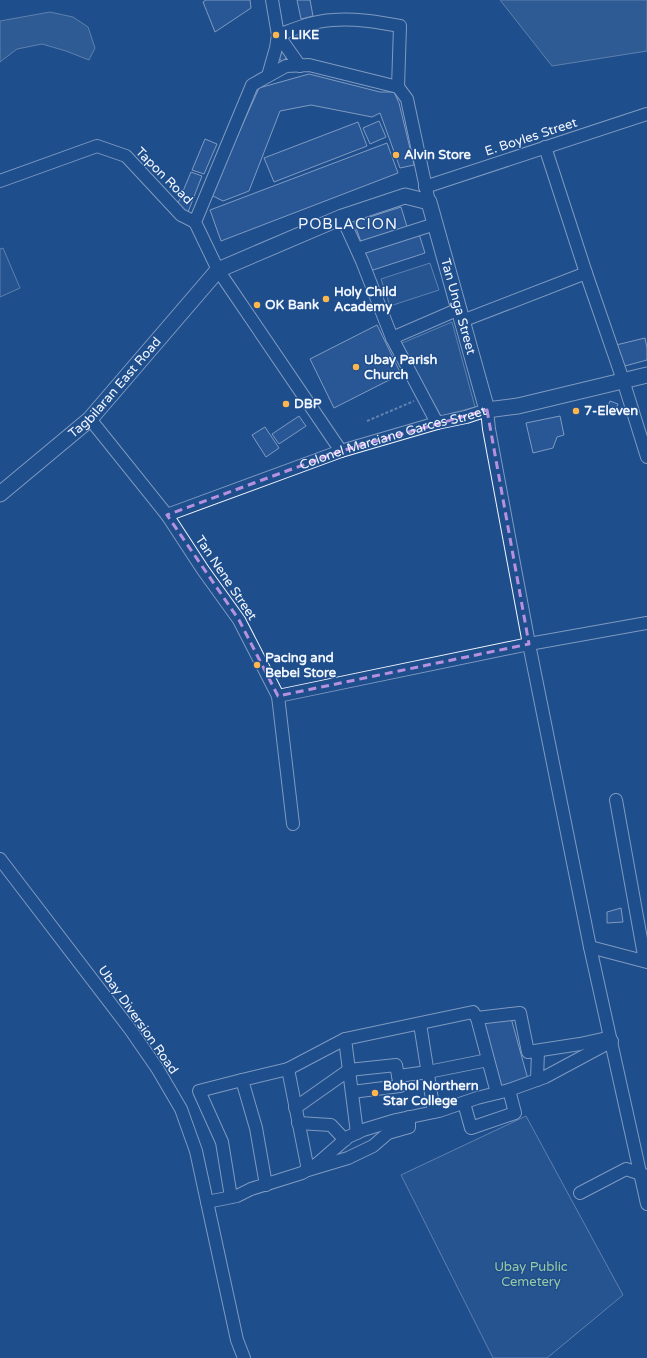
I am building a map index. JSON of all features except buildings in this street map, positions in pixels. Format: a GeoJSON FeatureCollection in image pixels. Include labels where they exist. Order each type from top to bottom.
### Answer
{"type":"FeatureCollection","features":[{"type":"Feature","properties":{"kind":"main road"},"geometry":{"type":"LineString","coordinates":[[218,270],[342,217],[405,196],[429,202]]}},
{"type":"Feature","properties":{"kind":"main road","name":"Tan Unga Street"},"geometry":{"type":"LineString","coordinates":[[429,202],[487,410]]}},
{"type":"Feature","properties":{"kind":"main road","name":"Tagbilaran East Road"},"geometry":{"type":"LineString","coordinates":[[0,494],[90,419],[218,270]]}},
{"type":"Feature","properties":{"kind":"main road","name":"Colonel Marciano Garces Street"},"geometry":{"type":"LineString","coordinates":[[487,410],[518,406],[647,375]]}},
{"type":"Feature","properties":{"kind":"street"},"geometry":{"type":"LineString","coordinates":[[268,76],[278,35],[272,0]]}},
{"type":"Feature","properties":{"kind":"street"},"geometry":{"type":"LineString","coordinates":[[278,35],[312,24],[331,20],[366,20],[400,26],[398,87],[407,99],[429,202]]}},
{"type":"Feature","properties":{"kind":"street"},"geometry":{"type":"LineString","coordinates":[[278,35],[300,66]]}},
{"type":"Feature","properties":{"kind":"street"},"geometry":{"type":"LineString","coordinates":[[341,452],[218,270],[194,222],[252,85],[286,66],[309,65],[398,87]]}},
{"type":"Feature","properties":{"kind":"street","name":"E. Boyles Street"},"geometry":{"type":"LineString","coordinates":[[425,187],[647,114]]}},
{"type":"Feature","properties":{"kind":"street","name":"Tapon Road"},"geometry":{"type":"LineString","coordinates":[[0,181],[97,146],[126,156],[181,215],[194,222]]}},
{"type":"Feature","properties":{"kind":"street"},"geometry":{"type":"LineString","coordinates":[[545,147],[623,380],[647,457]]}},
{"type":"Feature","properties":{"kind":"street"},"geometry":{"type":"LineString","coordinates":[[342,217],[357,249],[392,338],[438,423]]}},
{"type":"Feature","properties":{"kind":"street"},"geometry":{"type":"LineString","coordinates":[[357,249],[435,224]]}},
{"type":"Feature","properties":{"kind":"street"},"geometry":{"type":"LineString","coordinates":[[392,338],[586,273]]}},
{"type":"Feature","properties":{"kind":"street"},"geometry":{"type":"LineString","coordinates":[[487,410],[489,428],[529,644],[590,947],[644,1175],[647,1204]]}},
{"type":"Feature","properties":{"kind":"street","name":"Colonel Marciano Garces Street"},"geometry":{"type":"LineString","coordinates":[[167,515],[341,452],[487,410]]}},
{"type":"Feature","properties":{"kind":"street","name":"Tan Nene Street"},"geometry":{"type":"LineString","coordinates":[[90,419],[167,515],[203,570],[239,620],[278,696],[293,824]]}},
{"type":"Feature","properties":{"kind":"street"},"geometry":{"type":"LineString","coordinates":[[278,696],[529,644],[647,622]]}},
{"type":"Feature","properties":{"kind":"street"},"geometry":{"type":"LineString","coordinates":[[590,947],[646,961],[616,800]]}},
{"type":"Feature","properties":{"kind":"street","name":"Ubay Diversion Road"},"geometry":{"type":"LineString","coordinates":[[0,860],[130,1029],[157,1068],[181,1109],[196,1151],[236,1340],[244,1358]]}},
{"type":"Feature","properties":{"kind":"street"},"geometry":{"type":"LineString","coordinates":[[231,1197],[222,1142],[199,1091],[288,1070],[345,1039],[473,1012],[488,1060],[515,1113],[471,1128],[464,1103]]}},
{"type":"Feature","properties":{"kind":"street"},"geometry":{"type":"LineString","coordinates":[[476,1018],[520,1013],[528,1052],[611,1039]]}},
{"type":"Feature","properties":{"kind":"street"},"geometry":{"type":"LineString","coordinates":[[420,1024],[434,1112]]}},
{"type":"Feature","properties":{"kind":"street"},"geometry":{"type":"LineString","coordinates":[[345,1039],[357,1132]]}},
{"type":"Feature","properties":{"kind":"street"},"geometry":{"type":"LineString","coordinates":[[207,1202],[231,1197],[302,1173],[317,1164],[345,1140],[357,1132],[389,1122],[434,1112],[477,1098],[503,1092],[537,1080],[611,1039]]}},
{"type":"Feature","properties":{"kind":"street"},"geometry":{"type":"LineString","coordinates":[[537,1080],[538,1050]]}},
{"type":"Feature","properties":{"kind":"street"},"geometry":{"type":"LineString","coordinates":[[398,1076],[428,1072],[488,1060]]}},
{"type":"Feature","properties":{"kind":"street"},"geometry":{"type":"LineString","coordinates":[[295,1108],[349,1070],[396,1065],[400,1086],[352,1092]]}},
{"type":"Feature","properties":{"kind":"street"},"geometry":{"type":"LineString","coordinates":[[288,1070],[308,1170]]}},
{"type":"Feature","properties":{"kind":"street"},"geometry":{"type":"LineString","coordinates":[[242,1080],[256,1128],[266,1185]]}},
{"type":"Feature","properties":{"kind":"street"},"geometry":{"type":"LineString","coordinates":[[308,1170],[348,1158],[373,1146],[388,1133],[409,1127],[409,1117]]}},
{"type":"Feature","properties":{"kind":"street"},"geometry":{"type":"LineString","coordinates":[[298,1123],[331,1125],[345,1140]]}},
{"type":"Feature","properties":{"kind":"street"},"geometry":{"type":"LineString","coordinates":[[580,1193],[626,1170],[644,1175]]}},
{"type":"Feature","properties":{"kind":"path"},"geometry":{"type":"LineString","coordinates":[[367,421],[424,396]]}},
{"type":"Feature","properties":{"kind":"highlighted area"},"geometry":{"type":"Polygon","coordinates":[[[487,410],[529,644],[278,696],[239,620],[167,515],[341,451],[487,410]]]}},
{"type":"Feature","properties":{"kind":"shaded area"},"geometry":{"type":"Polygon","coordinates":[[[500,0],[647,0],[647,51],[552,66],[500,0]]]}},
{"type":"Feature","properties":{"kind":"shaded area"},"geometry":{"type":"Polygon","coordinates":[[[50,12],[73,17],[88,27],[95,48],[89,60],[42,44],[17,49],[0,62],[0,21],[50,12]]]}},
{"type":"Feature","properties":{"kind":"shaded area"},"geometry":{"type":"Polygon","coordinates":[[[3,248],[20,288],[0,297],[0,249],[3,248]]]}},
{"type":"Feature","properties":{"kind":"shaded area"},"geometry":{"type":"Polygon","coordinates":[[[430,263],[439,290],[390,306],[381,279],[430,263]]]}},
{"type":"Feature","properties":{"kind":"shaded area"},"geometry":{"type":"Polygon","coordinates":[[[452,322],[475,407],[441,416],[400,344],[452,322]]]}},
{"type":"Feature","properties":{"kind":"shaded area","name":"Ubay Public Cemetery"},"geometry":{"type":"Polygon","coordinates":[[[526,1116],[623,1295],[547,1358],[493,1358],[401,1175],[526,1116]]]}},
{"type":"Feature","properties":{"kind":"place","name":"I LIKE"},"geometry":{"type":"Point","coordinates":[276,35]}},
{"type":"Feature","properties":{"kind":"place","name":"Alvin Store"},"geometry":{"type":"Point","coordinates":[396,155]}},
{"type":"Feature","properties":{"kind":"place","name":"Holy Child Academy"},"geometry":{"type":"Point","coordinates":[326,299]}},
{"type":"Feature","properties":{"kind":"place","name":"OK Bank"},"geometry":{"type":"Point","coordinates":[257,305]}},
{"type":"Feature","properties":{"kind":"place","name":"Ubay Parish Church"},"geometry":{"type":"Point","coordinates":[356,367]}},
{"type":"Feature","properties":{"kind":"place","name":"DBP"},"geometry":{"type":"Point","coordinates":[286,404]}},
{"type":"Feature","properties":{"kind":"place","name":"7-Eleven"},"geometry":{"type":"Point","coordinates":[576,411]}},
{"type":"Feature","properties":{"kind":"place","name":"Pacing and Bebei Store"},"geometry":{"type":"Point","coordinates":[257,665]}},
{"type":"Feature","properties":{"kind":"place","name":"Bohol Northern Star College"},"geometry":{"type":"Point","coordinates":[375,1093]}},
{"type":"Feature","properties":{"kind":"district","name":"POBLACION"},"geometry":{"type":"Point","coordinates":[348,224]}}]}
